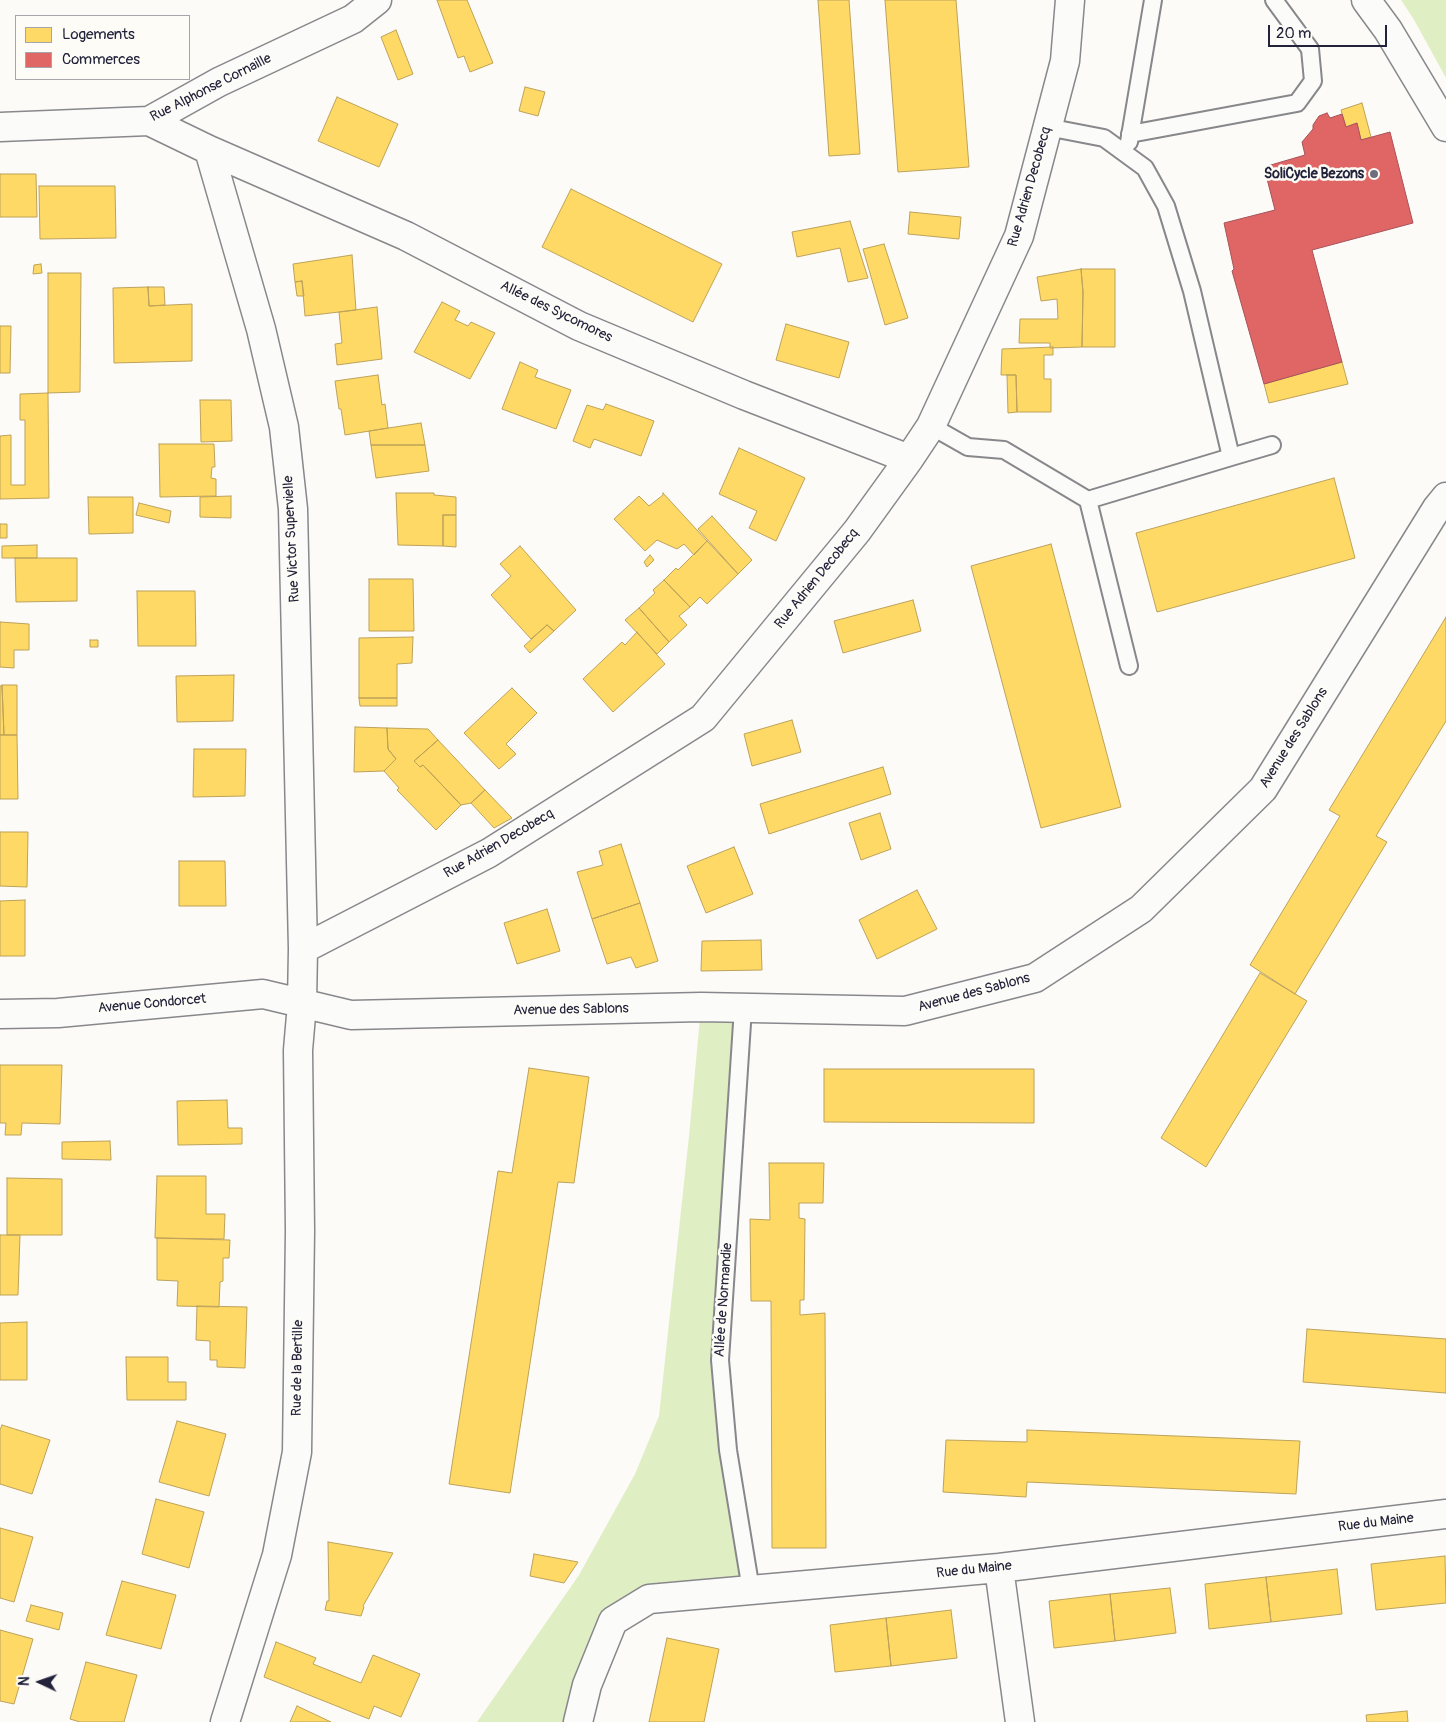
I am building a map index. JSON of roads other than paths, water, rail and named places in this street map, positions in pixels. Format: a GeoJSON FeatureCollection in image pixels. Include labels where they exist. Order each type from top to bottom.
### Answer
{"type":"FeatureCollection","features":[{"type":"Feature","properties":{"kind":"street","name":"Rue Alphonse Cornaille"},"geometry":{"type":"LineString","coordinates":[[0,127],[149,121],[219,82],[353,19],[378,0]]}},
{"type":"Feature","properties":{"kind":"street","name":"Rue Adrien Decobecq"},"geometry":{"type":"LineString","coordinates":[[303,949],[489,853],[703,718],[857,531],[931,426],[1018,236],[1065,62],[1070,0]]}},
{"type":"Feature","properties":{"kind":"street"},"geometry":{"type":"LineString","coordinates":[[1366,0],[1388,30],[1446,127]]}},
{"type":"Feature","properties":{"kind":"street"},"geometry":{"type":"LineString","coordinates":[[149,121],[208,150]]}},
{"type":"Feature","properties":{"kind":"street","name":"Allée des Sycomores"},"geometry":{"type":"LineString","coordinates":[[208,150],[406,236],[580,326],[744,395],[909,459]]}},
{"type":"Feature","properties":{"kind":"street","name":"Rue Victor Supervielle"},"geometry":{"type":"LineString","coordinates":[[208,150],[261,329],[284,427],[293,509],[303,949],[302,1004]]}},
{"type":"Feature","properties":{"kind":"street","name":"Avenue des Sablons"},"geometry":{"type":"LineString","coordinates":[[302,1004],[351,1015],[701,1007],[905,1011],[1035,978],[1141,908],[1263,789],[1436,508],[1446,497]]}},
{"type":"Feature","properties":{"kind":"street","name":"Avenue Condorcet"},"geometry":{"type":"LineString","coordinates":[[0,1014],[58,1013],[263,994],[302,1004]]}},
{"type":"Feature","properties":{"kind":"street","name":"Rue de la Bertille"},"geometry":{"type":"LineString","coordinates":[[225,1722],[277,1556],[297,1452],[300,1231],[298,1050],[302,1004]]}},
{"type":"Feature","properties":{"kind":"street","name":"Rue du Maine"},"geometry":{"type":"LineString","coordinates":[[578,1722],[587,1685],[613,1620],[649,1599],[999,1568],[1446,1514]]}},
{"type":"Feature","properties":{"kind":"street"},"geometry":{"type":"LineString","coordinates":[[999,1568],[1020,1722]]}},
{"type":"Feature","properties":{"kind":"lane"},"geometry":{"type":"LineString","coordinates":[[1127,154],[1152,0]]}},
{"type":"Feature","properties":{"kind":"lane"},"geometry":{"type":"LineString","coordinates":[[1130,134],[1297,103],[1313,80],[1310,49],[1274,0]]}},
{"type":"Feature","properties":{"kind":"lane"},"geometry":{"type":"LineString","coordinates":[[1047,128],[1104,138],[1146,168],[1166,206],[1192,291],[1231,457]]}},
{"type":"Feature","properties":{"kind":"lane"},"geometry":{"type":"LineString","coordinates":[[931,426],[968,447],[1004,450],[1088,500],[1129,666]]}},
{"type":"Feature","properties":{"kind":"lane"},"geometry":{"type":"LineString","coordinates":[[1088,500],[1272,445]]}},
{"type":"Feature","properties":{"kind":"lane","name":"Allée de Normandie"},"geometry":{"type":"LineString","coordinates":[[743,1008],[720,1360],[728,1450],[752,1590]]}},
{"type":"Feature","properties":{"kind":"place","name":"SoliCycle Bezons"},"geometry":{"type":"Point","coordinates":[1374,174]}}]}
